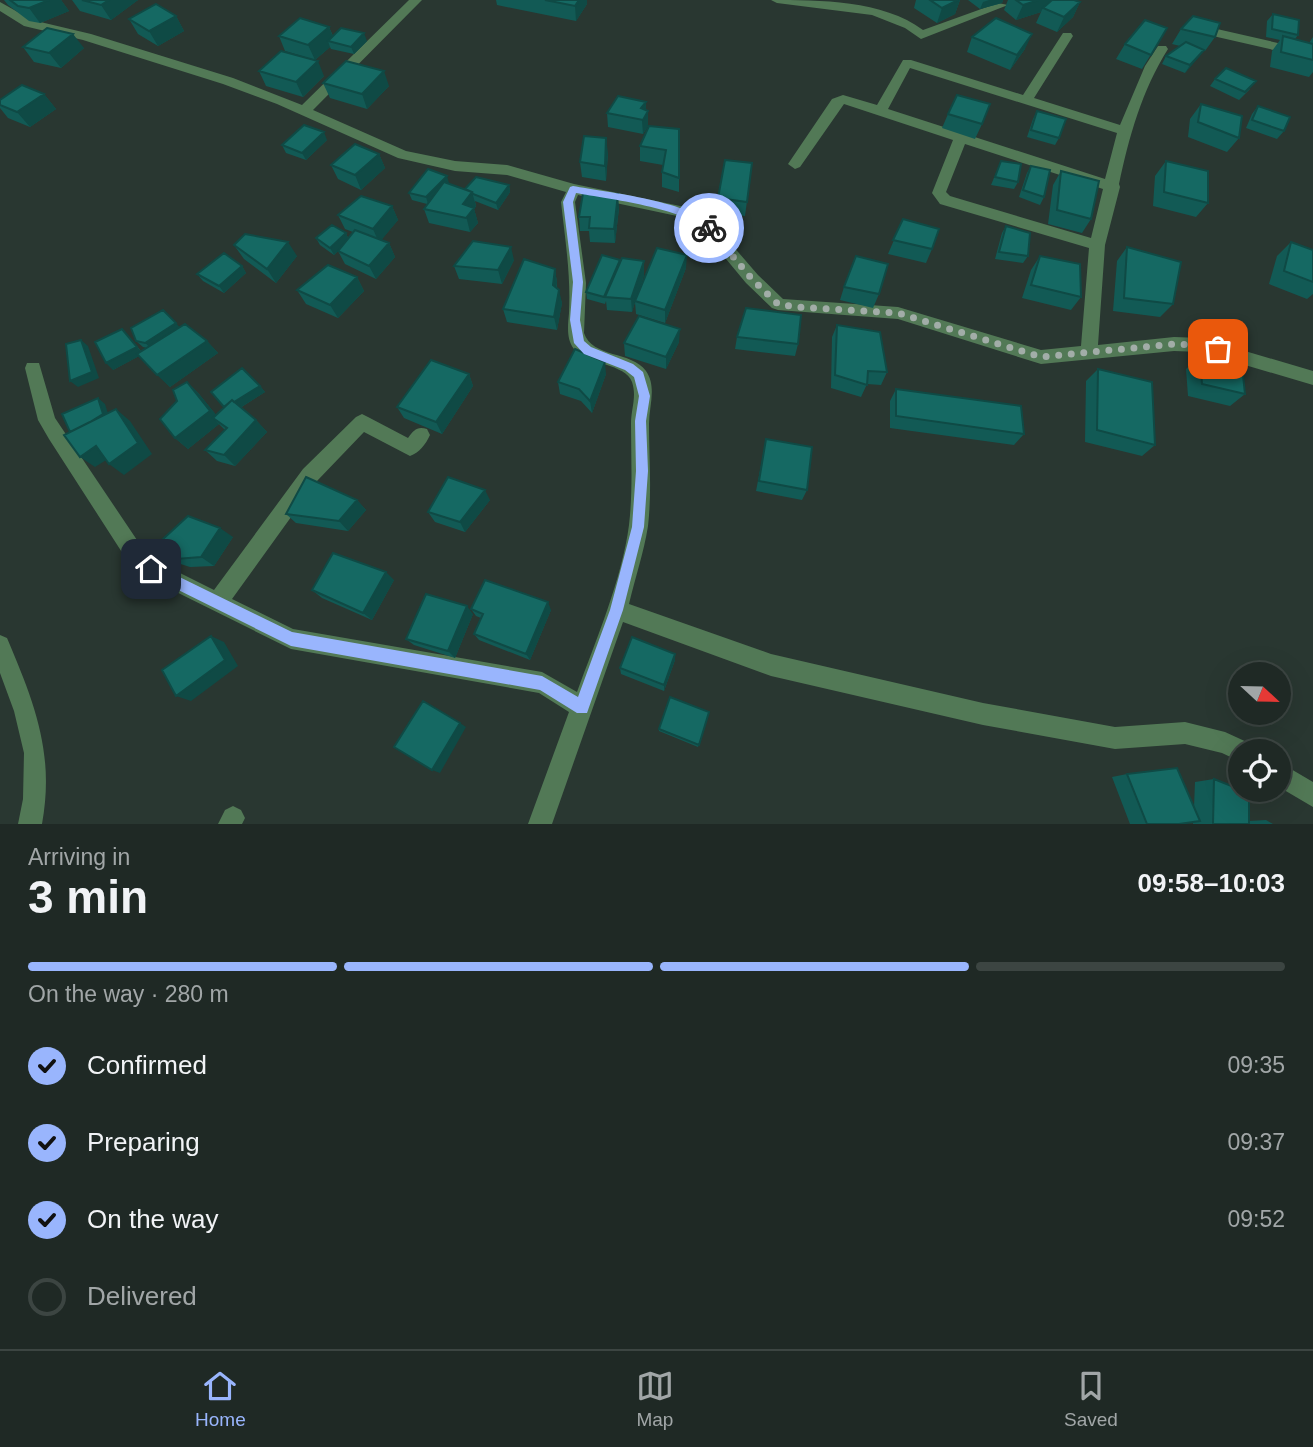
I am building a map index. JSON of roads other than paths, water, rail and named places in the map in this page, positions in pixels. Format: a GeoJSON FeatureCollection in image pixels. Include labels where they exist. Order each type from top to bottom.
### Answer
{"type":"FeatureCollection","features":[{"type":"Feature","properties":{"kind":"street"},"geometry":{"type":"LineString","coordinates":[[305,110],[416,0]]}},
{"type":"Feature","properties":{"kind":"street"},"geometry":{"type":"LineString","coordinates":[[777,0],[881,14],[905,22],[915,50],[1026,100],[1124,131]]}},
{"type":"Feature","properties":{"kind":"street"},"geometry":{"type":"LineString","coordinates":[[876,0],[881,14]]}},
{"type":"Feature","properties":{"kind":"street"},"geometry":{"type":"LineString","coordinates":[[880,111],[915,50],[1002,5]]}},
{"type":"Feature","properties":{"kind":"street"},"geometry":{"type":"LineString","coordinates":[[0,6],[28,23],[87,37],[228,81],[305,110],[419,160],[507,170],[573,190],[657,205],[702,220],[752,279],[778,304],[898,313],[1041,357],[1201,345],[1313,378]]}},
{"type":"Feature","properties":{"kind":"street"},"geometry":{"type":"LineString","coordinates":[[1195,28],[1313,55]]}},
{"type":"Feature","properties":{"kind":"street"},"geometry":{"type":"LineString","coordinates":[[1026,100],[1048,62],[1068,36]]}},
{"type":"Feature","properties":{"kind":"street"},"geometry":{"type":"LineString","coordinates":[[1088,352],[1097,245],[1113,187],[1124,131],[1151,66],[1162,49]]}},
{"type":"Feature","properties":{"kind":"street"},"geometry":{"type":"LineString","coordinates":[[796,164],[838,102],[843,99],[1113,187]]}},
{"type":"Feature","properties":{"kind":"street"},"geometry":{"type":"LineString","coordinates":[[960,139],[939,193],[945,200],[1097,245]]}},
{"type":"Feature","properties":{"kind":"street"},"geometry":{"type":"LineString","coordinates":[[540,824],[617,610],[638,527],[642,471],[640,421],[644,396],[639,375],[629,367],[588,351],[579,343],[575,320],[578,282],[568,210],[573,190]]}},
{"type":"Feature","properties":{"kind":"street"},"geometry":{"type":"LineString","coordinates":[[33,369],[47,420],[132,550],[151,569],[291,639],[542,683],[582,708]]}},
{"type":"Feature","properties":{"kind":"street"},"geometry":{"type":"LineString","coordinates":[[218,602],[310,475],[362,422],[410,448],[421,435]]}},
{"type":"Feature","properties":{"kind":"street"},"geometry":{"type":"LineString","coordinates":[[617,610],[771,665],[983,715],[1115,738],[1185,733],[1228,744]]}},
{"type":"Feature","properties":{"kind":"street"},"geometry":{"type":"LineString","coordinates":[[0,645],[34,733],[38,773],[30,824]]}},
{"type":"Feature","properties":{"kind":"street"},"geometry":{"type":"LineString","coordinates":[[1291,781],[1313,796]]}}]}
